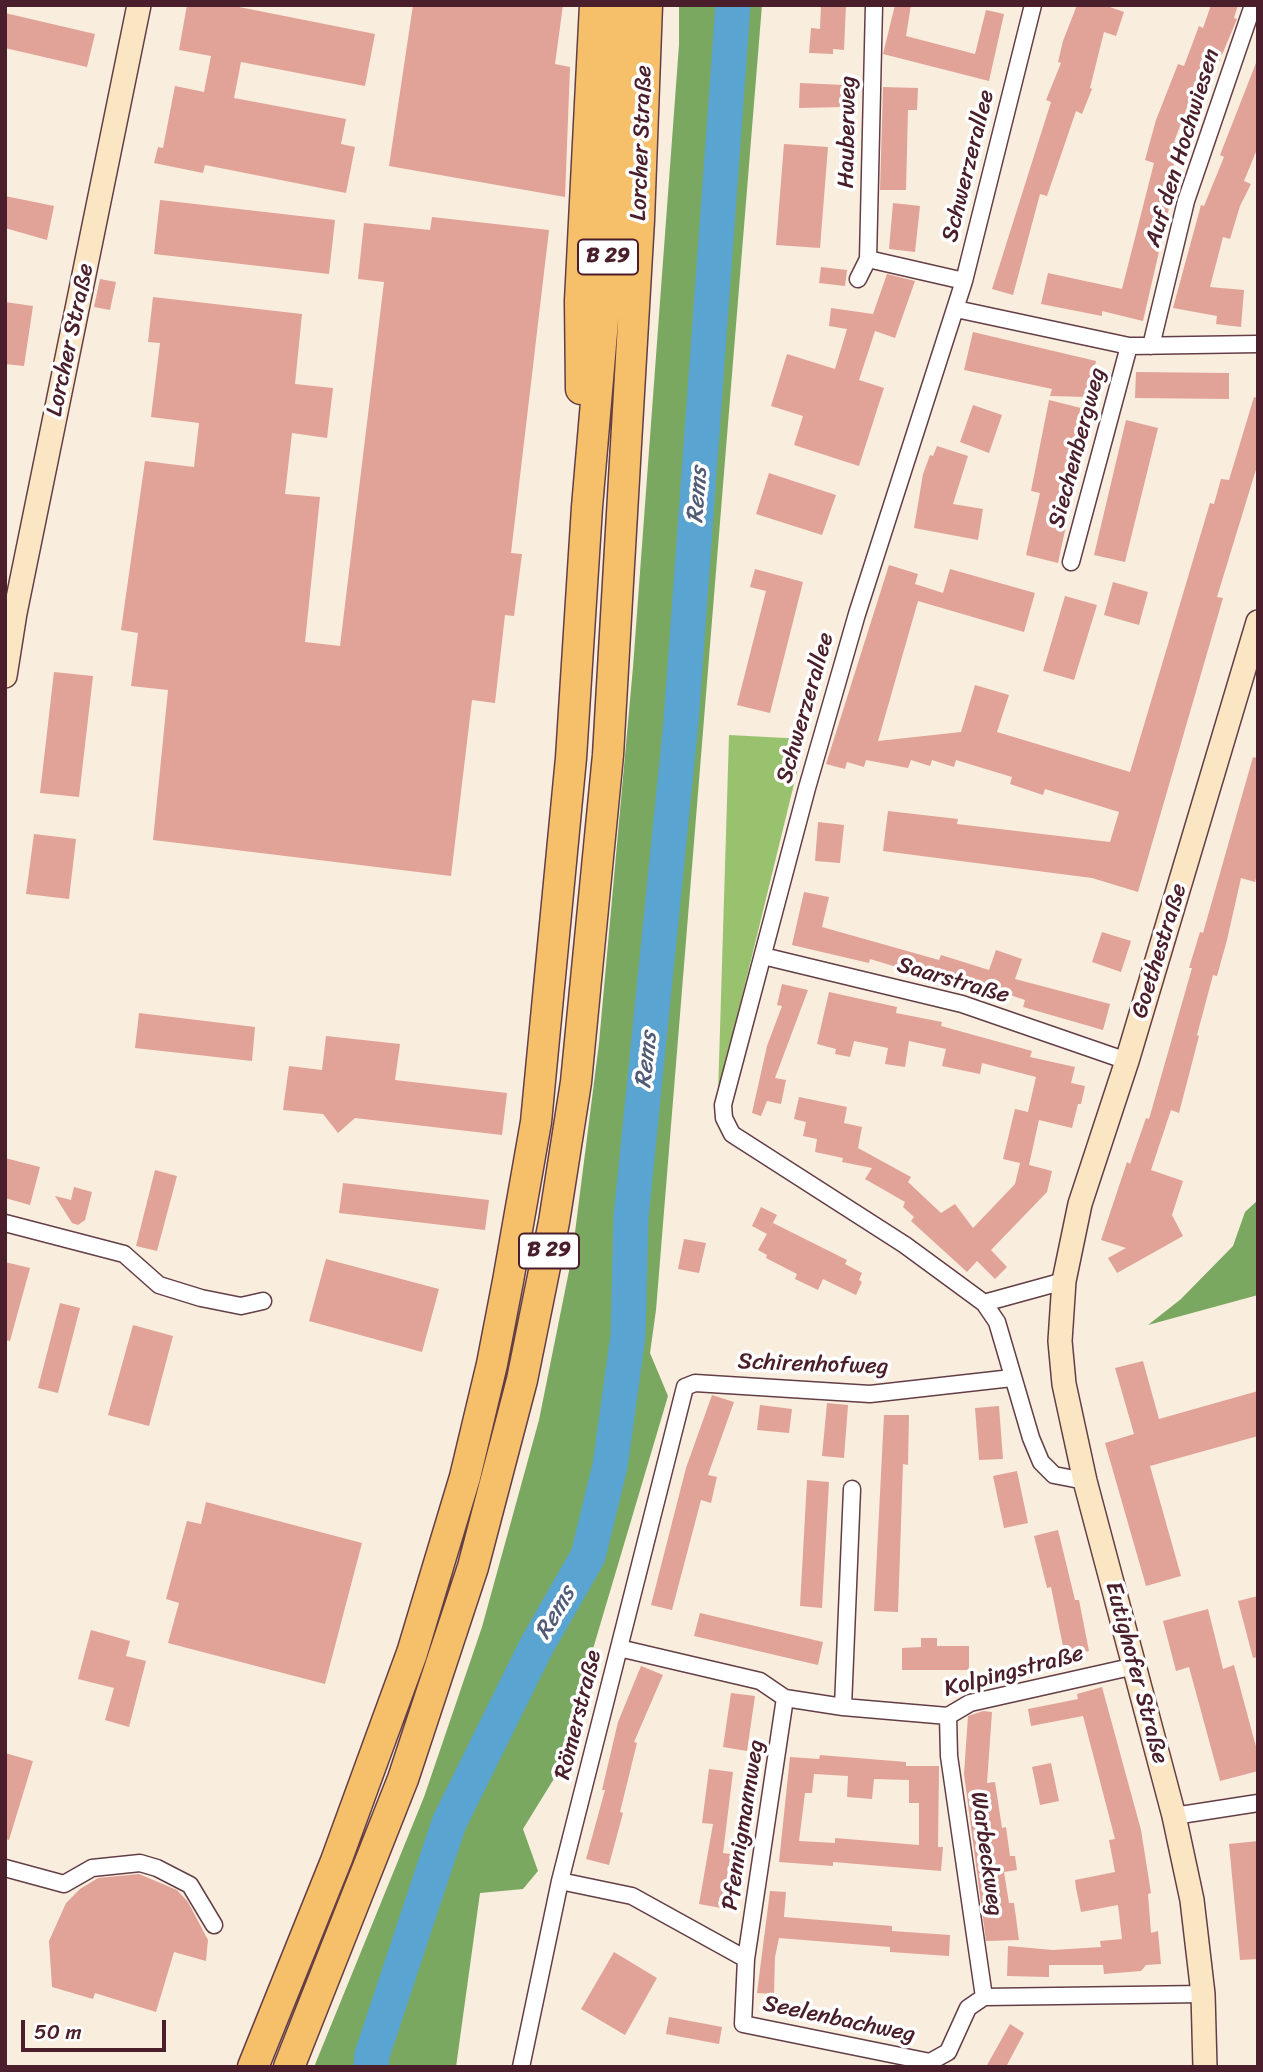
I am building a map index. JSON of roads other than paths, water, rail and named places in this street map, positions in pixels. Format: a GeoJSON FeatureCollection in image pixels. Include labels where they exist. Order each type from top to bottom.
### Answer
{"type":"FeatureCollection","features":[{"type":"Feature","properties":{"kind":"highway"},"geometry":{"type":"LineString","coordinates":[[587,508],[580,301],[595,5]]}},
{"type":"Feature","properties":{"kind":"highway","name":"B 29"},"geometry":{"type":"LineString","coordinates":[[253,2067],[336,1861],[408,1665],[465,1477],[492,1364],[536,1122],[570,758],[587,508],[612,216],[641,7]]}},
{"type":"Feature","properties":{"kind":"highway","name":"Lorcher Straße"},"geometry":{"type":"LineString","coordinates":[[289,2067],[403,1779],[446,1652],[499,1480],[536,1315],[578,1068],[608,755],[627,398],[641,7]]}},
{"type":"Feature","properties":{"kind":"street","name":"Lorcher Straße"},"geometry":{"type":"LineString","coordinates":[[5,676],[15,613],[139,5]]}},
{"type":"Feature","properties":{"kind":"street","name":"Hauberweg"},"geometry":{"type":"LineString","coordinates":[[858,279],[868,259],[874,5]]}},
{"type":"Feature","properties":{"kind":"street","name":"Schwerzerallee"},"geometry":{"type":"LineString","coordinates":[[1033,5],[964,281],[857,614],[723,1105],[724,1118],[732,1134],[905,1245],[984,1303],[997,1322],[1012,1378],[1041,1462],[1054,1475],[1085,1481]]}},
{"type":"Feature","properties":{"kind":"street","name":"Auf den Hochwiesen"},"geometry":{"type":"LineString","coordinates":[[1151,346],[1186,201],[1253,5]]}},
{"type":"Feature","properties":{"kind":"street"},"geometry":{"type":"LineString","coordinates":[[868,259],[964,281]]}},
{"type":"Feature","properties":{"kind":"street","name":"Siechenbergweg"},"geometry":{"type":"LineString","coordinates":[[956,309],[1129,346],[1258,344]]}},
{"type":"Feature","properties":{"kind":"street","name":"Siechenbergweg"},"geometry":{"type":"LineString","coordinates":[[1071,562],[1129,346]]}},
{"type":"Feature","properties":{"kind":"street","name":"Goethestraße"},"geometry":{"type":"LineString","coordinates":[[1064,1281],[1080,1204],[1127,1061],[1258,622]]}},
{"type":"Feature","properties":{"kind":"street","name":"Saarstraße"},"geometry":{"type":"LineString","coordinates":[[763,956],[962,1004],[1127,1061]]}},
{"type":"Feature","properties":{"kind":"street"},"geometry":{"type":"LineString","coordinates":[[5,1223],[124,1254],[159,1285],[201,1298],[241,1306],[263,1301]]}},
{"type":"Feature","properties":{"kind":"street"},"geometry":{"type":"LineString","coordinates":[[984,1303],[1064,1281]]}},
{"type":"Feature","properties":{"kind":"street","name":"Eutighofer Straße"},"geometry":{"type":"LineString","coordinates":[[1064,1281],[1060,1341],[1064,1384],[1085,1481],[1174,1816],[1192,1899],[1203,1994],[1205,2067]]}},
{"type":"Feature","properties":{"kind":"street","name":"Schirenhofweg"},"geometry":{"type":"LineString","coordinates":[[695,1383],[870,1394],[1012,1378]]}},
{"type":"Feature","properties":{"kind":"street","name":"Römerstraße"},"geometry":{"type":"LineString","coordinates":[[521,2067],[560,1881],[682,1398],[685,1387],[695,1383]]}},
{"type":"Feature","properties":{"kind":"street"},"geometry":{"type":"LineString","coordinates":[[843,1707],[852,1489]]}},
{"type":"Feature","properties":{"kind":"street","name":"Kolpingstraße"},"geometry":{"type":"LineString","coordinates":[[619,1648],[760,1681],[785,1698],[843,1707],[948,1716],[970,1703],[1135,1665]]}},
{"type":"Feature","properties":{"kind":"street","name":"Pfennigmannweg"},"geometry":{"type":"LineString","coordinates":[[746,1959],[785,1698]]}},
{"type":"Feature","properties":{"kind":"street","name":"Warbeckweg"},"geometry":{"type":"LineString","coordinates":[[948,1716],[949,1756],[984,1997]]}},
{"type":"Feature","properties":{"kind":"street"},"geometry":{"type":"LineString","coordinates":[[1174,1816],[1258,1804]]}},
{"type":"Feature","properties":{"kind":"street"},"geometry":{"type":"LineString","coordinates":[[5,1868],[64,1884],[92,1868],[139,1863],[157,1867],[190,1885],[214,1925]]}},
{"type":"Feature","properties":{"kind":"street"},"geometry":{"type":"LineString","coordinates":[[560,1881],[632,1896],[746,1959]]}},
{"type":"Feature","properties":{"kind":"street","name":"Seelenbachweg"},"geometry":{"type":"LineString","coordinates":[[746,1959],[743,2024],[930,2062],[948,2052],[968,2008],[984,1997]]}},
{"type":"Feature","properties":{"kind":"street"},"geometry":{"type":"LineString","coordinates":[[984,1997],[1203,1994]]}},
{"type":"Feature","properties":{"kind":"waterway","name":"Rems"},"geometry":{"type":"LineString","coordinates":[[371,2067],[372,2055],[449,1823],[536,1647],[588,1556],[610,1466],[628,1336],[631,1217],[681,722],[733,5]]}}]}
